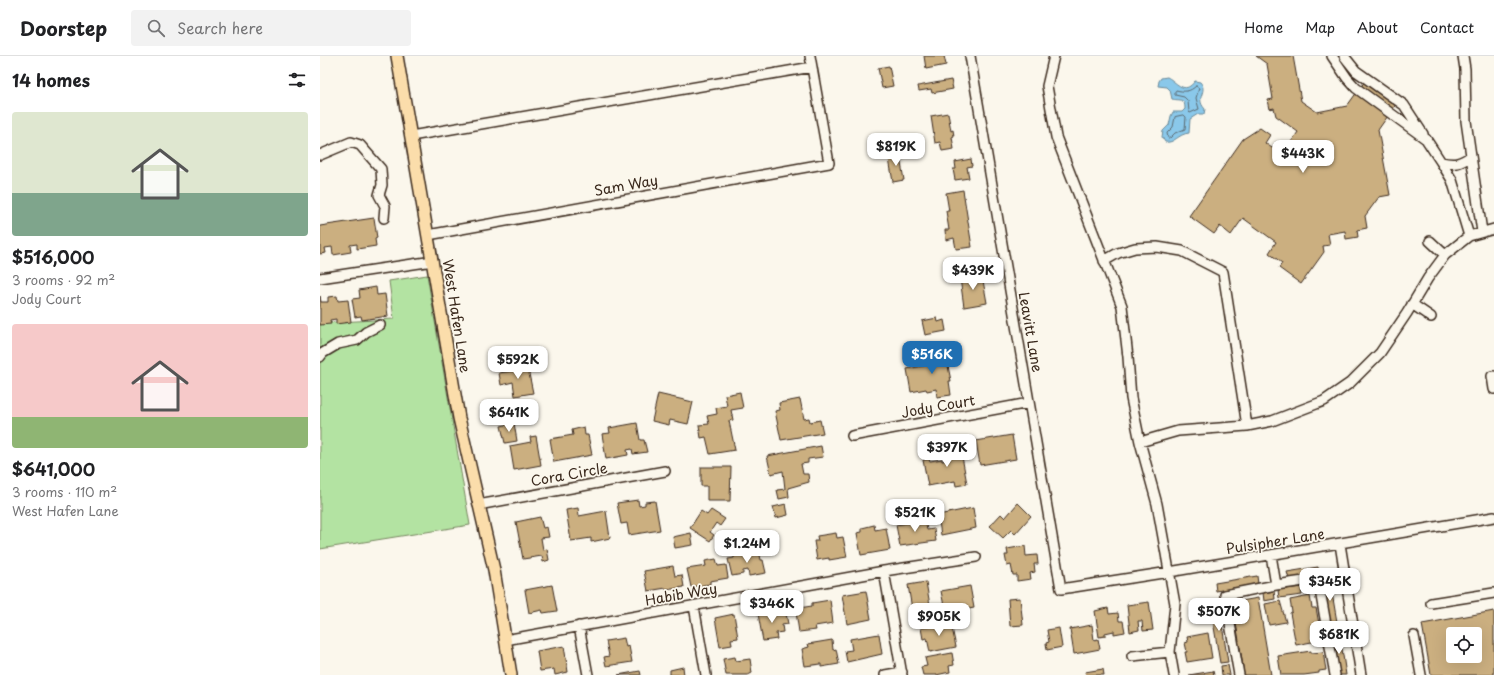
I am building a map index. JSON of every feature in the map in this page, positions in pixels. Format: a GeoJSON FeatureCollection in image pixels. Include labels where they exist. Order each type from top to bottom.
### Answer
{"type":"FeatureCollection","features":[{"type":"Feature","properties":{"kind":"main road","name":"West Hafen Lane"},"geometry":{"type":"LineString","coordinates":[[397,56],[459,418],[494,570],[511,675]]}},
{"type":"Feature","properties":{"kind":"street"},"geometry":{"type":"LineString","coordinates":[[411,136],[812,67],[810,56]]}},
{"type":"Feature","properties":{"kind":"street","name":"Leavitt Lane"},"geometry":{"type":"LineString","coordinates":[[970,56],[1061,589]]}},
{"type":"Feature","properties":{"kind":"street"},"geometry":{"type":"LineString","coordinates":[[1054,56],[1047,86],[1056,137],[1122,306],[1131,398],[1140,442],[1157,504],[1174,604],[1170,652],[1174,675]]}},
{"type":"Feature","properties":{"kind":"street"},"geometry":{"type":"LineString","coordinates":[[1332,56],[1356,88],[1426,139]]}},
{"type":"Feature","properties":{"kind":"street"},"geometry":{"type":"LineString","coordinates":[[1344,56],[1356,72],[1404,105],[1452,180],[1469,236]]}},
{"type":"Feature","properties":{"kind":"street"},"geometry":{"type":"LineString","coordinates":[[1463,56],[1465,69],[1466,121],[1482,232]]}},
{"type":"Feature","properties":{"kind":"street","name":"Sam Way"},"geometry":{"type":"LineString","coordinates":[[428,235],[829,164],[812,67]]}},
{"type":"Feature","properties":{"kind":"street"},"geometry":{"type":"LineString","coordinates":[[320,156],[351,142],[360,145],[381,169],[382,185],[379,195],[385,206],[384,218]]}},
{"type":"Feature","properties":{"kind":"street"},"geometry":{"type":"LineString","coordinates":[[1441,162],[1451,165],[1464,162],[1471,156]]}},
{"type":"Feature","properties":{"kind":"street"},"geometry":{"type":"LineString","coordinates":[[1140,442],[1178,431],[1248,426],[1272,422],[1324,401],[1350,383],[1380,353],[1428,278],[1445,255],[1469,236],[1494,229]]}},
{"type":"Feature","properties":{"kind":"street"},"geometry":{"type":"LineString","coordinates":[[1430,241],[1445,255]]}},
{"type":"Feature","properties":{"kind":"street"},"geometry":{"type":"LineString","coordinates":[[1104,261],[1118,253],[1135,248],[1157,247],[1182,251],[1223,272],[1248,426]]}},
{"type":"Feature","properties":{"kind":"street"},"geometry":{"type":"LineString","coordinates":[[320,278],[433,261]]}},
{"type":"Feature","properties":{"kind":"street"},"geometry":{"type":"LineString","coordinates":[[1412,304],[1431,317]]}},
{"type":"Feature","properties":{"kind":"street"},"geometry":{"type":"LineString","coordinates":[[320,357],[323,353],[338,344],[357,340],[366,332],[380,325]]}},
{"type":"Feature","properties":{"kind":"street"},"geometry":{"type":"LineString","coordinates":[[1494,376],[1492,376],[1494,388]]}},
{"type":"Feature","properties":{"kind":"street","name":"Jody Court"},"geometry":{"type":"LineString","coordinates":[[852,436],[1029,403]]}},
{"type":"Feature","properties":{"kind":"street","name":"Cora Circle"},"geometry":{"type":"LineString","coordinates":[[478,505],[665,471]]}},
{"type":"Feature","properties":{"kind":"street","name":"Pulsipher Lane"},"geometry":{"type":"LineString","coordinates":[[1061,589],[1340,544],[1494,517]]}},
{"type":"Feature","properties":{"kind":"street"},"geometry":{"type":"LineString","coordinates":[[1340,544],[1361,675]]}},
{"type":"Feature","properties":{"kind":"street"},"geometry":{"type":"LineString","coordinates":[[1271,555],[1276,585]]}},
{"type":"Feature","properties":{"kind":"street","name":"Habib Way"},"geometry":{"type":"LineString","coordinates":[[505,640],[884,571],[976,557]]}},
{"type":"Feature","properties":{"kind":"street"},"geometry":{"type":"LineString","coordinates":[[884,571],[902,673],[885,675]]}},
{"type":"Feature","properties":{"kind":"street"},"geometry":{"type":"LineString","coordinates":[[1239,675],[1225,595],[1276,585],[1318,579],[1335,675]]}},
{"type":"Feature","properties":{"kind":"street"},"geometry":{"type":"LineString","coordinates":[[1431,603],[1494,593]]}},
{"type":"Feature","properties":{"kind":"street"},"geometry":{"type":"LineString","coordinates":[[694,606],[706,675]]}},
{"type":"Feature","properties":{"kind":"street"},"geometry":{"type":"LineString","coordinates":[[579,626],[588,675]]}},
{"type":"Feature","properties":{"kind":"street"},"geometry":{"type":"LineString","coordinates":[[1414,636],[1421,675]]}},
{"type":"Feature","properties":{"kind":"street"},"geometry":{"type":"LineString","coordinates":[[1132,656],[1170,652]]}},
{"type":"Feature","properties":{"kind":"green space"},"geometry":{"type":"Polygon","coordinates":[[[427,275],[470,525],[320,549],[320,323],[394,319],[389,281],[427,275]]]}},
{"type":"Feature","properties":{"kind":"water"},"geometry":{"type":"Polygon","coordinates":[[[1167,77],[1184,88],[1191,86],[1195,81],[1200,82],[1203,89],[1201,101],[1205,109],[1204,114],[1198,114],[1190,119],[1189,133],[1182,135],[1171,142],[1165,142],[1162,137],[1163,131],[1169,125],[1173,112],[1182,112],[1185,109],[1185,105],[1181,100],[1172,99],[1170,90],[1167,87],[1158,86],[1161,78],[1167,77]]]}},
{"type":"Feature","properties":{"kind":"building"},"geometry":{"type":"Polygon","coordinates":[[[924,56],[944,56],[946,65],[926,69],[924,56]]]}},
{"type":"Feature","properties":{"kind":"building"},"geometry":{"type":"Polygon","coordinates":[[[1256,56],[1293,56],[1301,101],[1317,112],[1347,106],[1365,81],[1397,103],[1378,130],[1390,195],[1379,197],[1365,216],[1367,228],[1357,230],[1358,237],[1346,239],[1345,231],[1328,234],[1330,245],[1323,246],[1324,252],[1301,284],[1279,268],[1282,263],[1269,253],[1276,242],[1243,218],[1231,235],[1220,226],[1214,234],[1189,216],[1243,139],[1260,128],[1270,135],[1265,143],[1272,148],[1289,145],[1298,132],[1276,116],[1274,108],[1270,109],[1268,100],[1273,99],[1267,64],[1256,56]]]}},
{"type":"Feature","properties":{"kind":"building"},"geometry":{"type":"Polygon","coordinates":[[[889,66],[893,86],[882,88],[878,68],[889,66]]]}},
{"type":"Feature","properties":{"kind":"building"},"geometry":{"type":"Polygon","coordinates":[[[951,80],[953,89],[932,93],[931,89],[919,91],[918,86],[951,80]]]}},
{"type":"Feature","properties":{"kind":"building"},"geometry":{"type":"Polygon","coordinates":[[[948,113],[951,131],[953,130],[954,136],[952,137],[954,149],[942,151],[940,142],[935,143],[931,116],[948,113]]]}},
{"type":"Feature","properties":{"kind":"building"},"geometry":{"type":"Polygon","coordinates":[[[899,152],[904,180],[893,182],[888,153],[899,152]]]}},
{"type":"Feature","properties":{"kind":"building"},"geometry":{"type":"Polygon","coordinates":[[[971,159],[972,166],[967,167],[969,178],[955,180],[953,169],[956,169],[955,162],[971,159]]]}},
{"type":"Feature","properties":{"kind":"building"},"geometry":{"type":"Polygon","coordinates":[[[963,190],[972,247],[956,249],[954,238],[946,240],[945,230],[949,230],[946,211],[949,211],[946,193],[963,190]]]}},
{"type":"Feature","properties":{"kind":"building"},"geometry":{"type":"Polygon","coordinates":[[[374,218],[377,238],[375,239],[376,246],[357,249],[357,244],[350,245],[351,252],[333,255],[332,247],[325,248],[326,253],[320,254],[320,226],[374,218]]]}},
{"type":"Feature","properties":{"kind":"building"},"geometry":{"type":"Polygon","coordinates":[[[982,275],[987,303],[964,307],[960,278],[982,275]]]}},
{"type":"Feature","properties":{"kind":"building"},"geometry":{"type":"Polygon","coordinates":[[[376,287],[377,295],[385,294],[388,316],[362,320],[361,316],[355,317],[352,299],[360,298],[359,290],[376,287]]]}},
{"type":"Feature","properties":{"kind":"building"},"geometry":{"type":"Polygon","coordinates":[[[320,296],[321,302],[328,302],[328,297],[337,296],[338,301],[348,300],[351,322],[336,324],[336,319],[330,320],[331,324],[320,325],[320,296]]]}},
{"type":"Feature","properties":{"kind":"building"},"geometry":{"type":"Polygon","coordinates":[[[937,318],[938,322],[944,320],[946,331],[925,335],[922,321],[937,318]]]}},
{"type":"Feature","properties":{"kind":"building"},"geometry":{"type":"Polygon","coordinates":[[[945,351],[951,381],[949,381],[951,395],[937,397],[936,389],[911,392],[907,369],[928,365],[926,354],[945,351]]]}},
{"type":"Feature","properties":{"kind":"building"},"geometry":{"type":"Polygon","coordinates":[[[527,364],[533,393],[515,396],[513,382],[501,385],[499,373],[513,371],[513,367],[527,364]]]}},
{"type":"Feature","properties":{"kind":"building"},"geometry":{"type":"Polygon","coordinates":[[[740,392],[743,408],[731,410],[733,420],[729,421],[735,450],[710,454],[706,437],[701,438],[699,425],[709,424],[707,416],[717,414],[716,408],[727,406],[725,395],[740,392]]]}},
{"type":"Feature","properties":{"kind":"building"},"geometry":{"type":"Polygon","coordinates":[[[658,394],[693,402],[688,424],[670,420],[669,425],[652,421],[658,394]]]}},
{"type":"Feature","properties":{"kind":"building"},"geometry":{"type":"Polygon","coordinates":[[[800,399],[804,419],[809,418],[810,422],[820,420],[823,433],[781,440],[775,411],[780,410],[779,403],[800,399]]]}},
{"type":"Feature","properties":{"kind":"building"},"geometry":{"type":"Polygon","coordinates":[[[514,423],[517,441],[505,443],[501,426],[514,423]]]}},
{"type":"Feature","properties":{"kind":"building"},"geometry":{"type":"Polygon","coordinates":[[[637,423],[640,440],[644,440],[647,452],[633,454],[632,449],[627,450],[628,455],[606,459],[602,434],[610,433],[609,428],[637,423]]]}},
{"type":"Feature","properties":{"kind":"building"},"geometry":{"type":"Polygon","coordinates":[[[584,427],[585,435],[588,435],[592,455],[554,462],[550,439],[573,435],[572,430],[584,427]]]}},
{"type":"Feature","properties":{"kind":"building"},"geometry":{"type":"Polygon","coordinates":[[[1012,435],[1016,459],[980,465],[976,441],[1012,435]]]}},
{"type":"Feature","properties":{"kind":"building"},"geometry":{"type":"Polygon","coordinates":[[[536,436],[541,465],[514,470],[510,446],[531,442],[530,437],[536,436]]]}},
{"type":"Feature","properties":{"kind":"building"},"geometry":{"type":"Polygon","coordinates":[[[959,440],[967,484],[956,486],[955,481],[928,486],[923,460],[950,460],[947,442],[959,440]]]}},
{"type":"Feature","properties":{"kind":"building"},"geometry":{"type":"Polygon","coordinates":[[[821,446],[823,457],[808,459],[808,463],[801,464],[803,474],[808,474],[809,482],[788,488],[789,497],[779,499],[777,490],[785,489],[783,471],[771,474],[767,456],[821,446]]]}},
{"type":"Feature","properties":{"kind":"building"},"geometry":{"type":"Polygon","coordinates":[[[701,467],[731,467],[730,501],[707,501],[707,486],[701,486],[701,467]]]}},
{"type":"Feature","properties":{"kind":"building"},"geometry":{"type":"Polygon","coordinates":[[[638,500],[639,506],[645,505],[645,502],[655,501],[660,530],[629,535],[627,523],[621,524],[617,503],[638,500]]]}},
{"type":"Feature","properties":{"kind":"building"},"geometry":{"type":"Polygon","coordinates":[[[1018,503],[1031,516],[1015,534],[1011,530],[1003,538],[990,526],[1001,514],[1005,518],[1018,503]]]}},
{"type":"Feature","properties":{"kind":"building"},"geometry":{"type":"Polygon","coordinates":[[[786,504],[788,515],[776,518],[773,507],[786,504]]]}},
{"type":"Feature","properties":{"kind":"building"},"geometry":{"type":"Polygon","coordinates":[[[578,508],[579,516],[606,511],[610,538],[591,542],[591,538],[571,541],[566,510],[578,508]]]}},
{"type":"Feature","properties":{"kind":"building"},"geometry":{"type":"Polygon","coordinates":[[[973,508],[976,528],[941,535],[938,515],[973,508]]]}},
{"type":"Feature","properties":{"kind":"building"},"geometry":{"type":"Polygon","coordinates":[[[711,510],[725,519],[720,526],[716,523],[710,532],[714,535],[710,541],[690,528],[701,511],[707,515],[711,510]]]}},
{"type":"Feature","properties":{"kind":"building"},"geometry":{"type":"Polygon","coordinates":[[[540,517],[543,528],[547,527],[549,537],[541,538],[543,550],[547,549],[549,560],[543,562],[542,556],[523,559],[516,522],[540,517]]]}},
{"type":"Feature","properties":{"kind":"building"},"geometry":{"type":"Polygon","coordinates":[[[925,520],[927,530],[934,529],[936,541],[900,546],[896,525],[925,520]]]}},
{"type":"Feature","properties":{"kind":"building"},"geometry":{"type":"Polygon","coordinates":[[[874,525],[875,530],[886,528],[890,550],[861,555],[857,533],[862,532],[862,528],[874,525]]]}},
{"type":"Feature","properties":{"kind":"building"},"geometry":{"type":"Polygon","coordinates":[[[691,533],[693,545],[675,548],[673,537],[691,533]]]}},
{"type":"Feature","properties":{"kind":"building"},"geometry":{"type":"Polygon","coordinates":[[[836,533],[837,538],[843,537],[847,557],[817,560],[814,541],[818,541],[817,536],[836,533]]]}},
{"type":"Feature","properties":{"kind":"building"},"geometry":{"type":"Polygon","coordinates":[[[1025,546],[1026,556],[1037,555],[1038,564],[1034,564],[1035,572],[1030,573],[1031,579],[1017,581],[1017,575],[1013,575],[1011,565],[1007,566],[1005,555],[1008,555],[1007,549],[1025,546]]]}},
{"type":"Feature","properties":{"kind":"building"},"geometry":{"type":"Polygon","coordinates":[[[759,550],[766,573],[749,576],[748,570],[743,571],[743,574],[732,576],[728,559],[734,558],[734,554],[759,550]]]}},
{"type":"Feature","properties":{"kind":"building"},"geometry":{"type":"Polygon","coordinates":[[[716,559],[718,566],[726,565],[728,578],[710,581],[710,584],[691,587],[687,569],[706,566],[705,561],[716,559]]]}},
{"type":"Feature","properties":{"kind":"building"},"geometry":{"type":"Polygon","coordinates":[[[673,566],[675,576],[682,575],[684,587],[648,591],[644,571],[673,566]]]}},
{"type":"Feature","properties":{"kind":"building"},"geometry":{"type":"Polygon","coordinates":[[[1318,567],[1319,574],[1289,579],[1287,572],[1318,567]]]}},
{"type":"Feature","properties":{"kind":"building"},"geometry":{"type":"Polygon","coordinates":[[[1329,575],[1338,628],[1330,629],[1321,576],[1329,575]]]}},
{"type":"Feature","properties":{"kind":"building"},"geometry":{"type":"Polygon","coordinates":[[[1257,576],[1258,584],[1216,591],[1215,583],[1257,576]]]}},
{"type":"Feature","properties":{"kind":"building"},"geometry":{"type":"Polygon","coordinates":[[[926,582],[932,617],[914,621],[908,585],[926,582]]]}},
{"type":"Feature","properties":{"kind":"building"},"geometry":{"type":"Polygon","coordinates":[[[552,585],[557,611],[543,613],[542,610],[529,613],[525,590],[552,585]]]}},
{"type":"Feature","properties":{"kind":"building"},"geometry":{"type":"Polygon","coordinates":[[[970,586],[974,608],[958,611],[958,608],[945,611],[941,591],[970,586]]]}},
{"type":"Feature","properties":{"kind":"building"},"geometry":{"type":"Polygon","coordinates":[[[1301,587],[1302,595],[1279,598],[1278,590],[1301,587]]]}},
{"type":"Feature","properties":{"kind":"building"},"geometry":{"type":"Polygon","coordinates":[[[866,591],[871,619],[847,624],[842,595],[866,591]]]}},
{"type":"Feature","properties":{"kind":"building"},"geometry":{"type":"Polygon","coordinates":[[[1274,591],[1275,599],[1264,601],[1263,593],[1274,591]]]}},
{"type":"Feature","properties":{"kind":"building"},"geometry":{"type":"Polygon","coordinates":[[[1310,596],[1312,608],[1316,608],[1322,640],[1296,645],[1290,613],[1292,612],[1290,600],[1310,596]]]}},
{"type":"Feature","properties":{"kind":"building"},"geometry":{"type":"Polygon","coordinates":[[[1020,598],[1023,625],[1010,626],[1008,599],[1020,598]]]}},
{"type":"Feature","properties":{"kind":"building"},"geometry":{"type":"Polygon","coordinates":[[[1258,598],[1271,675],[1244,675],[1240,647],[1237,648],[1236,642],[1239,641],[1234,611],[1231,611],[1230,603],[1258,598]]]}},
{"type":"Feature","properties":{"kind":"building"},"geometry":{"type":"Polygon","coordinates":[[[830,600],[833,623],[815,626],[816,630],[799,632],[796,612],[800,611],[799,608],[812,606],[812,603],[830,600]]]}},
{"type":"Feature","properties":{"kind":"building"},"geometry":{"type":"Polygon","coordinates":[[[1218,601],[1228,662],[1220,663],[1210,603],[1218,601]]]}},
{"type":"Feature","properties":{"kind":"building"},"geometry":{"type":"Polygon","coordinates":[[[1280,601],[1286,622],[1269,625],[1265,604],[1280,601]]]}},
{"type":"Feature","properties":{"kind":"building"},"geometry":{"type":"Polygon","coordinates":[[[1149,602],[1153,630],[1143,631],[1142,621],[1138,621],[1139,630],[1130,632],[1127,605],[1149,602]]]}},
{"type":"Feature","properties":{"kind":"building"},"geometry":{"type":"Polygon","coordinates":[[[785,608],[788,624],[782,625],[783,632],[776,633],[777,639],[763,641],[758,614],[785,608]]]}},
{"type":"Feature","properties":{"kind":"building"},"geometry":{"type":"Polygon","coordinates":[[[1108,608],[1109,614],[1118,613],[1119,621],[1123,621],[1125,632],[1114,634],[1114,631],[1105,633],[1105,636],[1099,637],[1095,611],[1108,608]]]}},
{"type":"Feature","properties":{"kind":"building"},"geometry":{"type":"Polygon","coordinates":[[[1494,611],[1494,675],[1431,675],[1422,624],[1494,611]]]}},
{"type":"Feature","properties":{"kind":"building"},"geometry":{"type":"Polygon","coordinates":[[[734,614],[738,638],[731,639],[732,645],[720,647],[715,618],[734,614]]]}},
{"type":"Feature","properties":{"kind":"building"},"geometry":{"type":"Polygon","coordinates":[[[951,623],[956,647],[930,652],[927,638],[923,639],[921,628],[951,623]]]}},
{"type":"Feature","properties":{"kind":"building"},"geometry":{"type":"Polygon","coordinates":[[[1092,625],[1094,640],[1098,639],[1100,649],[1074,654],[1070,629],[1092,625]]]}},
{"type":"Feature","properties":{"kind":"building"},"geometry":{"type":"Polygon","coordinates":[[[1059,628],[1062,647],[1047,650],[1046,643],[1049,642],[1047,630],[1059,628]]]}},
{"type":"Feature","properties":{"kind":"building"},"geometry":{"type":"Polygon","coordinates":[[[1208,633],[1212,658],[1187,662],[1185,643],[1188,642],[1187,637],[1208,633]]]}},
{"type":"Feature","properties":{"kind":"building"},"geometry":{"type":"Polygon","coordinates":[[[879,634],[882,654],[847,662],[845,651],[852,650],[850,639],[879,634]]]}},
{"type":"Feature","properties":{"kind":"building"},"geometry":{"type":"Polygon","coordinates":[[[1340,636],[1346,675],[1339,675],[1332,637],[1340,636]]]}},
{"type":"Feature","properties":{"kind":"building"},"geometry":{"type":"Polygon","coordinates":[[[624,638],[626,647],[629,646],[632,662],[606,666],[604,657],[609,656],[606,641],[624,638]]]}},
{"type":"Feature","properties":{"kind":"building"},"geometry":{"type":"Polygon","coordinates":[[[832,640],[833,650],[836,649],[839,664],[821,667],[821,664],[805,666],[802,649],[809,647],[808,644],[832,640]]]}},
{"type":"Feature","properties":{"kind":"building"},"geometry":{"type":"Polygon","coordinates":[[[564,646],[568,672],[555,675],[554,669],[540,671],[537,651],[564,646]]]}},
{"type":"Feature","properties":{"kind":"building"},"geometry":{"type":"Polygon","coordinates":[[[1311,651],[1311,653],[1323,652],[1326,670],[1319,671],[1319,673],[1304,675],[1281,675],[1278,656],[1311,651]]]}},
{"type":"Feature","properties":{"kind":"building"},"geometry":{"type":"Polygon","coordinates":[[[952,653],[954,665],[949,666],[950,672],[936,675],[923,675],[921,667],[927,666],[925,658],[952,653]]]}},
{"type":"Feature","properties":{"kind":"building"},"geometry":{"type":"Polygon","coordinates":[[[735,657],[736,661],[750,659],[752,673],[748,675],[726,675],[723,659],[735,657]]]}},
{"type":"Feature","properties":{"kind":"building"},"geometry":{"type":"Polygon","coordinates":[[[1228,665],[1230,675],[1222,675],[1221,666],[1228,665]]]}},
{"type":"Feature","properties":{"kind":"building"},"geometry":{"type":"Polygon","coordinates":[[[683,667],[684,675],[670,675],[670,670],[683,667]]]}},
{"type":"Feature","properties":{"kind":"building"},"geometry":{"type":"Polygon","coordinates":[[[1103,669],[1104,675],[1086,675],[1085,672],[1103,669]]]}},
{"type":"Feature","properties":{"kind":"building"},"geometry":{"type":"Polygon","coordinates":[[[640,671],[641,675],[618,675],[640,671]]]}},
{"type":"Feature","properties":{"kind":"building"},"geometry":{"type":"Polygon","coordinates":[[[1213,671],[1214,675],[1189,675],[1213,671]]]}}]}
